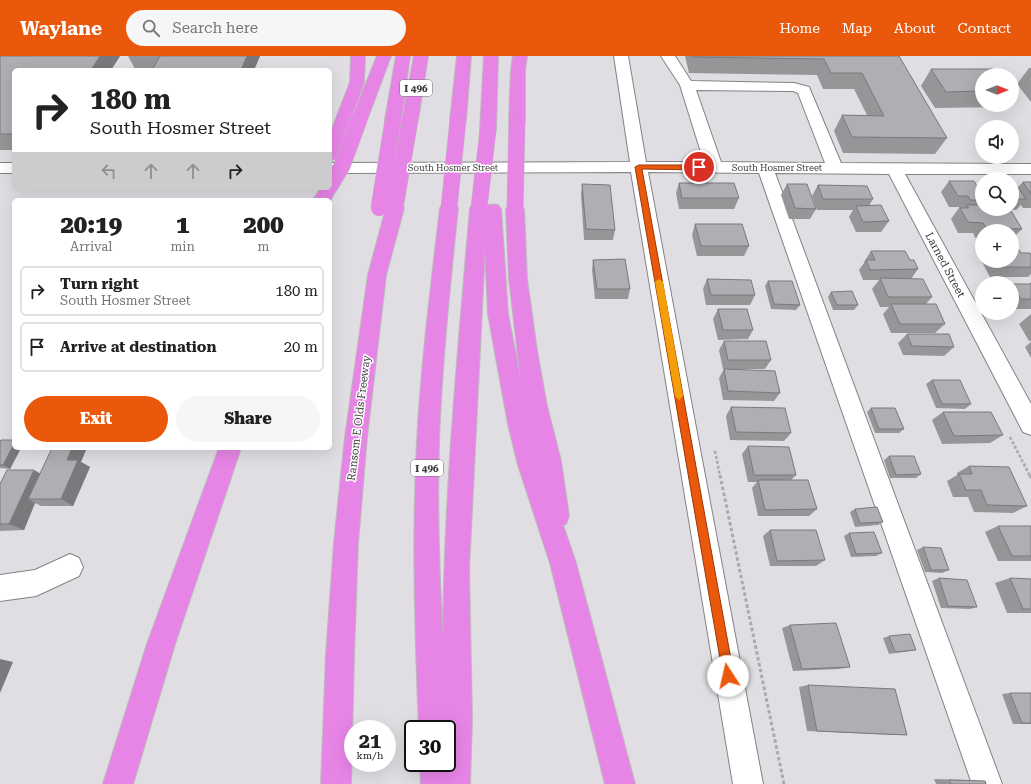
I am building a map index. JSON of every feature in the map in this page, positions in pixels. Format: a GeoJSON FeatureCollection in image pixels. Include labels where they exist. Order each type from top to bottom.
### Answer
{"type":"FeatureCollection","features":[{"type":"Feature","properties":{"kind":"highway"},"geometry":{"type":"LineString","coordinates":[[332,184],[342,166],[357,82],[358,56]]}},
{"type":"Feature","properties":{"kind":"highway"},"geometry":{"type":"LineString","coordinates":[[332,152],[351,120],[384,56]]}},
{"type":"Feature","properties":{"kind":"highway"},"geometry":{"type":"LineString","coordinates":[[387,208],[393,120],[402,56]]}},
{"type":"Feature","properties":{"kind":"highway","name":"Ransom E Olds Freeway"},"geometry":{"type":"LineString","coordinates":[[336,784],[340,655],[346,543],[356,437],[387,208],[410,120],[421,56]]}},
{"type":"Feature","properties":{"kind":"highway","name":"I 496"},"geometry":{"type":"LineString","coordinates":[[433,720],[427,579],[427,474],[430,406],[464,56]]}},
{"type":"Feature","properties":{"kind":"highway"},"geometry":{"type":"LineString","coordinates":[[455,784],[458,719],[456,569],[468,358],[485,208],[491,56]]}},
{"type":"Feature","properties":{"kind":"highway"},"geometry":{"type":"LineString","coordinates":[[520,56],[518,70],[515,209],[517,268],[526,351],[536,406],[550,461],[563,563]]}},
{"type":"Feature","properties":{"kind":"highway"},"geometry":{"type":"LineString","coordinates":[[485,208],[498,314],[507,366],[530,465],[563,563],[620,784]]}},
{"type":"Feature","properties":{"kind":"highway"},"geometry":{"type":"LineString","coordinates":[[118,784],[161,644],[229,450]]}},
{"type":"Feature","properties":{"kind":"highway"},"geometry":{"type":"LineString","coordinates":[[435,772],[436,784]]}},
{"type":"Feature","properties":{"kind":"street"},"geometry":{"type":"LineString","coordinates":[[621,56],[639,167],[748,784]]}},
{"type":"Feature","properties":{"kind":"street"},"geometry":{"type":"LineString","coordinates":[[668,56],[687,84],[714,168]]}},
{"type":"Feature","properties":{"kind":"street"},"geometry":{"type":"LineString","coordinates":[[687,84],[794,87],[804,90],[835,168]]}},
{"type":"Feature","properties":{"kind":"street"},"geometry":{"type":"LineString","coordinates":[[0,168],[12,168]]}},
{"type":"Feature","properties":{"kind":"street","name":"South Hosmer Street"},"geometry":{"type":"LineString","coordinates":[[332,168],[894,168],[1029,172]]}},
{"type":"Feature","properties":{"kind":"street"},"geometry":{"type":"LineString","coordinates":[[765,168],[987,784]]}},
{"type":"Feature","properties":{"kind":"street","name":"Larned Street"},"geometry":{"type":"LineString","coordinates":[[894,168],[1031,424]]}},
{"type":"Feature","properties":{"kind":"street"},"geometry":{"type":"LineString","coordinates":[[0,588],[36,583],[70,567]]}},
{"type":"Feature","properties":{"kind":"path"},"geometry":{"type":"LineString","coordinates":[[714,448],[784,784]]}},
{"type":"Feature","properties":{"kind":"building"},"geometry":{"type":"Polygon","coordinates":[[[0,56],[100,56],[92,68],[12,68],[12,134],[0,134],[0,56]]]}},
{"type":"Feature","properties":{"kind":"building"},"geometry":{"type":"Polygon","coordinates":[[[160,56],[247,56],[242,68],[153,68],[160,56]]]}},
{"type":"Feature","properties":{"kind":"building"},"geometry":{"type":"Polygon","coordinates":[[[693,56],[899,56],[947,138],[852,137],[842,115],[884,116],[862,73],[831,73],[824,59],[693,56]]]}},
{"type":"Feature","properties":{"kind":"building"},"geometry":{"type":"Polygon","coordinates":[[[931,69],[975,69],[975,91],[946,92],[931,69]]]}},
{"type":"Feature","properties":{"kind":"building"},"geometry":{"type":"Polygon","coordinates":[[[949,181],[974,181],[975,200],[970,200],[968,196],[958,196],[949,181]]]}},
{"type":"Feature","properties":{"kind":"building"},"geometry":{"type":"Polygon","coordinates":[[[1023,182],[1031,182],[1031,194],[1023,182]]]}},
{"type":"Feature","properties":{"kind":"building"},"geometry":{"type":"Polygon","coordinates":[[[679,183],[734,183],[739,198],[682,198],[679,183]]]}},
{"type":"Feature","properties":{"kind":"building"},"geometry":{"type":"Polygon","coordinates":[[[582,184],[610,185],[615,230],[586,229],[582,184]]]}},
{"type":"Feature","properties":{"kind":"building"},"geometry":{"type":"Polygon","coordinates":[[[787,184],[807,184],[816,209],[795,208],[787,184]]]}},
{"type":"Feature","properties":{"kind":"building"},"geometry":{"type":"Polygon","coordinates":[[[818,185],[867,186],[873,199],[823,199],[818,185]]]}},
{"type":"Feature","properties":{"kind":"building"},"geometry":{"type":"Polygon","coordinates":[[[1019,189],[1026,199],[1019,199],[1019,189]]]}},
{"type":"Feature","properties":{"kind":"building"},"geometry":{"type":"Polygon","coordinates":[[[881,205],[889,221],[863,222],[856,206],[881,205]]]}},
{"type":"Feature","properties":{"kind":"building"},"geometry":{"type":"Polygon","coordinates":[[[966,205],[975,205],[975,216],[1014,216],[1019,224],[984,224],[968,222],[960,208],[969,208],[966,205]]]}},
{"type":"Feature","properties":{"kind":"building"},"geometry":{"type":"Polygon","coordinates":[[[695,224],[742,224],[749,246],[701,246],[695,224]]]}},
{"type":"Feature","properties":{"kind":"building"},"geometry":{"type":"Polygon","coordinates":[[[1019,250],[1021,253],[1030,253],[1031,267],[1019,267],[1019,250]]]}},
{"type":"Feature","properties":{"kind":"building"},"geometry":{"type":"Polygon","coordinates":[[[871,251],[905,251],[910,260],[914,260],[918,269],[870,270],[866,260],[875,260],[871,251]]]}},
{"type":"Feature","properties":{"kind":"building"},"geometry":{"type":"Polygon","coordinates":[[[625,259],[630,289],[597,289],[593,260],[625,259]]]}},
{"type":"Feature","properties":{"kind":"building"},"geometry":{"type":"Polygon","coordinates":[[[880,278],[923,279],[932,297],[888,297],[880,278]]]}},
{"type":"Feature","properties":{"kind":"building"},"geometry":{"type":"Polygon","coordinates":[[[707,279],[751,280],[755,295],[711,295],[707,279]]]}},
{"type":"Feature","properties":{"kind":"building"},"geometry":{"type":"Polygon","coordinates":[[[768,281],[792,281],[800,305],[774,304],[768,281]]]}},
{"type":"Feature","properties":{"kind":"building"},"geometry":{"type":"Polygon","coordinates":[[[1019,284],[1031,284],[1031,299],[1021,299],[1019,296],[1019,284]]]}},
{"type":"Feature","properties":{"kind":"building"},"geometry":{"type":"Polygon","coordinates":[[[852,291],[858,305],[837,305],[831,292],[852,291]]]}},
{"type":"Feature","properties":{"kind":"building"},"geometry":{"type":"Polygon","coordinates":[[[891,304],[936,304],[945,324],[900,324],[891,304]]]}},
{"type":"Feature","properties":{"kind":"building"},"geometry":{"type":"Polygon","coordinates":[[[718,309],[747,309],[753,330],[723,330],[718,309]]]}},
{"type":"Feature","properties":{"kind":"building"},"geometry":{"type":"Polygon","coordinates":[[[907,334],[949,334],[954,347],[912,346],[907,334]]]}},
{"type":"Feature","properties":{"kind":"building"},"geometry":{"type":"Polygon","coordinates":[[[724,341],[766,341],[771,360],[728,360],[724,341]]]}},
{"type":"Feature","properties":{"kind":"building"},"geometry":{"type":"Polygon","coordinates":[[[724,369],[775,371],[780,393],[728,391],[724,369]]]}},
{"type":"Feature","properties":{"kind":"building"},"geometry":{"type":"Polygon","coordinates":[[[932,380],[960,380],[971,404],[942,404],[932,380]]]}},
{"type":"Feature","properties":{"kind":"building"},"geometry":{"type":"Polygon","coordinates":[[[731,407],[785,408],[791,433],[736,432],[731,407]]]}},
{"type":"Feature","properties":{"kind":"building"},"geometry":{"type":"Polygon","coordinates":[[[871,408],[895,408],[904,429],[879,429],[871,408]]]}},
{"type":"Feature","properties":{"kind":"building"},"geometry":{"type":"Polygon","coordinates":[[[943,412],[991,412],[1003,435],[954,436],[943,412]]]}},
{"type":"Feature","properties":{"kind":"building"},"geometry":{"type":"Polygon","coordinates":[[[1,440],[12,440],[12,448],[3,465],[0,465],[1,440]]]}},
{"type":"Feature","properties":{"kind":"building"},"geometry":{"type":"Polygon","coordinates":[[[748,446],[789,447],[796,475],[754,475],[748,446]]]}},
{"type":"Feature","properties":{"kind":"building"},"geometry":{"type":"Polygon","coordinates":[[[51,450],[71,450],[67,460],[78,460],[61,499],[28,499],[51,450]]]}},
{"type":"Feature","properties":{"kind":"building"},"geometry":{"type":"Polygon","coordinates":[[[889,456],[914,456],[921,474],[896,475],[889,456]]]}},
{"type":"Feature","properties":{"kind":"building"},"geometry":{"type":"Polygon","coordinates":[[[969,466],[1009,467],[1027,506],[987,505],[981,490],[966,490],[959,474],[972,474],[969,466]]]}},
{"type":"Feature","properties":{"kind":"building"},"geometry":{"type":"Polygon","coordinates":[[[7,470],[34,470],[9,524],[0,524],[0,484],[7,470]]]}},
{"type":"Feature","properties":{"kind":"building"},"geometry":{"type":"Polygon","coordinates":[[[758,480],[808,480],[817,509],[765,510],[758,480]]]}},
{"type":"Feature","properties":{"kind":"building"},"geometry":{"type":"Polygon","coordinates":[[[877,507],[883,522],[860,523],[855,509],[877,507]]]}},
{"type":"Feature","properties":{"kind":"building"},"geometry":{"type":"Polygon","coordinates":[[[998,526],[1031,526],[1031,556],[1012,556],[998,526]]]}},
{"type":"Feature","properties":{"kind":"building"},"geometry":{"type":"Polygon","coordinates":[[[770,530],[816,530],[825,560],[777,561],[770,530]]]}},
{"type":"Feature","properties":{"kind":"building"},"geometry":{"type":"Polygon","coordinates":[[[874,532],[882,553],[856,554],[849,533],[874,532]]]}},
{"type":"Feature","properties":{"kind":"building"},"geometry":{"type":"Polygon","coordinates":[[[923,547],[941,548],[949,570],[931,570],[923,547]]]}},
{"type":"Feature","properties":{"kind":"building"},"geometry":{"type":"Polygon","coordinates":[[[939,578],[967,580],[977,607],[948,606],[939,578]]]}},
{"type":"Feature","properties":{"kind":"building"},"geometry":{"type":"Polygon","coordinates":[[[1010,578],[1031,579],[1031,609],[1023,609],[1010,578]]]}},
{"type":"Feature","properties":{"kind":"building"},"geometry":{"type":"Polygon","coordinates":[[[836,623],[850,667],[802,669],[790,625],[836,623]]]}},
{"type":"Feature","properties":{"kind":"building"},"geometry":{"type":"Polygon","coordinates":[[[910,634],[916,650],[895,652],[889,636],[910,634]]]}},
{"type":"Feature","properties":{"kind":"building"},"geometry":{"type":"Polygon","coordinates":[[[808,685],[895,689],[907,735],[817,731],[808,685]]]}},
{"type":"Feature","properties":{"kind":"building"},"geometry":{"type":"Polygon","coordinates":[[[1010,693],[1031,693],[1031,723],[1022,723],[1010,693]]]}},
{"type":"Feature","properties":{"kind":"building"},"geometry":{"type":"Polygon","coordinates":[[[949,780],[985,781],[986,784],[951,784],[949,780]]]}},
{"type":"Feature","properties":{"kind":"slow traffic"},"geometry":{"type":"LineString","coordinates":[[659,282],[679,396]]}},
{"type":"Feature","properties":{"kind":"route"},"geometry":{"type":"LineString","coordinates":[[699,167],[639,167],[728,676]]}}]}
